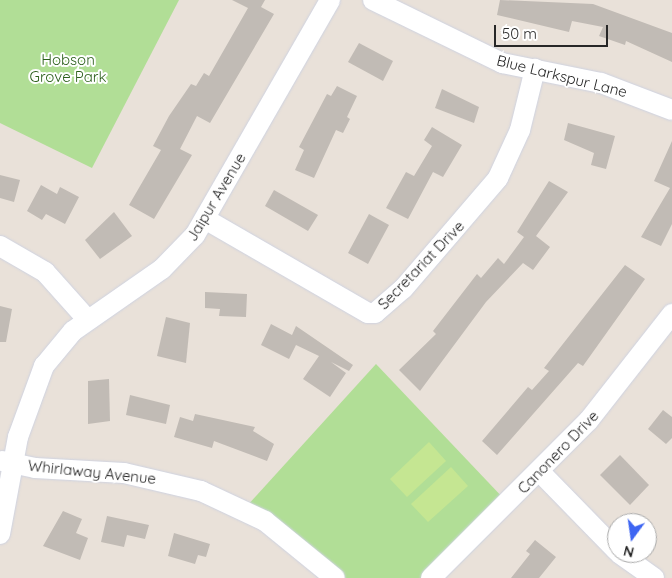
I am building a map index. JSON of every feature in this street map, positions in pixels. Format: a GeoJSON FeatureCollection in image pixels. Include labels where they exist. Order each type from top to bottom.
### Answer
{"type":"FeatureCollection","features":[{"type":"Feature","properties":{"kind":"street","name":"Jaipur Avenue"},"geometry":{"type":"LineString","coordinates":[[0,534],[7,462],[33,386],[56,349],[87,319],[162,269],[205,219],[330,0]]}},
{"type":"Feature","properties":{"kind":"street","name":"Blue Larkspur Lane"},"geometry":{"type":"LineString","coordinates":[[373,0],[488,58],[601,83],[672,110]]}},
{"type":"Feature","properties":{"kind":"street","name":"Secretariat Drive"},"geometry":{"type":"LineString","coordinates":[[205,219],[368,313],[375,313],[403,289],[498,178],[520,130],[535,69]]}},
{"type":"Feature","properties":{"kind":"street"},"geometry":{"type":"LineString","coordinates":[[0,246],[45,272],[87,319]]}},
{"type":"Feature","properties":{"kind":"street","name":"Canonero Drive"},"geometry":{"type":"LineString","coordinates":[[431,578],[540,472],[614,392],[672,314]]}},
{"type":"Feature","properties":{"kind":"street","name":"Whirlaway Avenue"},"geometry":{"type":"LineString","coordinates":[[7,462],[124,473],[201,490],[272,526],[335,578]]}},
{"type":"Feature","properties":{"kind":"street"},"geometry":{"type":"LineString","coordinates":[[540,472],[607,541]]}},
{"type":"Feature","properties":{"kind":"street"},"geometry":{"type":"LineString","coordinates":[[633,563],[654,578]]}},
{"type":"Feature","properties":{"kind":"green space","name":"Hobson Grove Park"},"geometry":{"type":"Polygon","coordinates":[[[0,0],[179,0],[92,168],[0,123],[0,0]]]}},
{"type":"Feature","properties":{"kind":"green space"},"geometry":{"type":"Polygon","coordinates":[[[376,364],[506,501],[426,578],[338,578],[246,507],[376,364]]]}},
{"type":"Feature","properties":{"kind":"green space"},"geometry":{"type":"Polygon","coordinates":[[[429,442],[446,461],[407,497],[390,479],[429,442]]]}},
{"type":"Feature","properties":{"kind":"green space"},"geometry":{"type":"Polygon","coordinates":[[[451,467],[468,486],[428,522],[411,504],[451,467]]]}},
{"type":"Feature","properties":{"kind":"building"},"geometry":{"type":"Polygon","coordinates":[[[232,0],[265,0],[261,7],[274,14],[210,123],[197,116],[180,149],[192,155],[154,219],[129,205],[161,150],[153,146],[169,116],[191,84],[196,86],[204,73],[209,76],[248,8],[232,0]]]}},
{"type":"Feature","properties":{"kind":"building"},"geometry":{"type":"Polygon","coordinates":[[[500,0],[593,4],[672,33],[672,62],[626,41],[625,45],[599,36],[603,27],[572,21],[569,32],[497,15],[500,0]]]}},
{"type":"Feature","properties":{"kind":"building"},"geometry":{"type":"Polygon","coordinates":[[[359,43],[393,61],[383,81],[348,62],[359,43]]]}},
{"type":"Feature","properties":{"kind":"building"},"geometry":{"type":"Polygon","coordinates":[[[337,86],[357,96],[347,117],[350,119],[343,133],[336,130],[314,178],[295,170],[304,150],[299,147],[327,94],[331,96],[337,86]]]}},
{"type":"Feature","properties":{"kind":"building"},"geometry":{"type":"Polygon","coordinates":[[[442,89],[479,107],[474,123],[435,108],[442,89]]]}},
{"type":"Feature","properties":{"kind":"building"},"geometry":{"type":"Polygon","coordinates":[[[568,123],[615,136],[606,169],[591,165],[594,153],[564,140],[568,123]]]}},
{"type":"Feature","properties":{"kind":"building"},"geometry":{"type":"Polygon","coordinates":[[[432,127],[462,145],[443,177],[433,172],[408,219],[386,208],[406,172],[414,176],[432,146],[424,140],[432,127]]]}},
{"type":"Feature","properties":{"kind":"building"},"geometry":{"type":"Polygon","coordinates":[[[672,141],[672,224],[661,246],[641,237],[670,188],[654,181],[672,141]]]}},
{"type":"Feature","properties":{"kind":"building"},"geometry":{"type":"Polygon","coordinates":[[[0,175],[20,180],[14,202],[0,198],[0,175]]]}},
{"type":"Feature","properties":{"kind":"building"},"geometry":{"type":"Polygon","coordinates":[[[549,181],[568,192],[536,236],[550,247],[533,270],[523,263],[486,302],[420,391],[399,370],[436,334],[433,331],[477,274],[481,278],[498,258],[504,264],[524,237],[517,232],[549,181]]]}},
{"type":"Feature","properties":{"kind":"building"},"geometry":{"type":"Polygon","coordinates":[[[41,185],[57,194],[60,187],[79,197],[65,224],[46,214],[42,220],[27,211],[41,185]]]}},
{"type":"Feature","properties":{"kind":"building"},"geometry":{"type":"Polygon","coordinates":[[[274,190],[318,215],[308,231],[265,206],[274,190]]]}},
{"type":"Feature","properties":{"kind":"building"},"geometry":{"type":"Polygon","coordinates":[[[114,212],[132,236],[100,259],[85,240],[114,212]]]}},
{"type":"Feature","properties":{"kind":"building"},"geometry":{"type":"Polygon","coordinates":[[[369,214],[389,225],[368,264],[348,253],[369,214]]]}},
{"type":"Feature","properties":{"kind":"building"},"geometry":{"type":"Polygon","coordinates":[[[625,265],[645,279],[583,366],[578,363],[497,455],[482,441],[528,387],[532,390],[549,371],[544,368],[625,265]]]}},
{"type":"Feature","properties":{"kind":"building"},"geometry":{"type":"Polygon","coordinates":[[[205,292],[247,294],[246,317],[219,316],[220,309],[205,308],[205,292]]]}},
{"type":"Feature","properties":{"kind":"building"},"geometry":{"type":"Polygon","coordinates":[[[0,306],[12,309],[6,342],[0,342],[0,306]]]}},
{"type":"Feature","properties":{"kind":"building"},"geometry":{"type":"Polygon","coordinates":[[[166,317],[190,323],[186,363],[157,356],[166,317]]]}},
{"type":"Feature","properties":{"kind":"building"},"geometry":{"type":"Polygon","coordinates":[[[271,324],[292,335],[296,326],[353,365],[349,371],[331,362],[346,373],[330,397],[303,379],[319,356],[296,345],[289,359],[261,345],[271,324]]]}},
{"type":"Feature","properties":{"kind":"building"},"geometry":{"type":"Polygon","coordinates":[[[109,379],[110,421],[88,424],[88,381],[109,379]]]}},
{"type":"Feature","properties":{"kind":"building"},"geometry":{"type":"Polygon","coordinates":[[[130,395],[170,405],[166,424],[126,415],[130,395]]]}},
{"type":"Feature","properties":{"kind":"building"},"geometry":{"type":"Polygon","coordinates":[[[663,410],[672,417],[672,438],[666,444],[648,429],[663,410]]]}},
{"type":"Feature","properties":{"kind":"building"},"geometry":{"type":"Polygon","coordinates":[[[195,414],[255,427],[253,431],[274,444],[267,461],[214,441],[212,448],[174,437],[180,417],[193,421],[195,414]]]}},
{"type":"Feature","properties":{"kind":"building"},"geometry":{"type":"Polygon","coordinates":[[[620,455],[649,485],[630,505],[600,475],[620,455]]]}},
{"type":"Feature","properties":{"kind":"building"},"geometry":{"type":"Polygon","coordinates":[[[63,511],[82,519],[76,533],[88,538],[80,560],[43,546],[63,511]]]}},
{"type":"Feature","properties":{"kind":"building"},"geometry":{"type":"Polygon","coordinates":[[[107,516],[149,525],[145,539],[127,535],[124,547],[101,542],[107,516]]]}},
{"type":"Feature","properties":{"kind":"building"},"geometry":{"type":"Polygon","coordinates":[[[174,533],[210,544],[206,557],[198,555],[195,564],[168,556],[174,533]]]}},
{"type":"Feature","properties":{"kind":"building"},"geometry":{"type":"Polygon","coordinates":[[[535,540],[556,557],[539,578],[511,578],[530,554],[526,551],[535,540]]]}}]}
